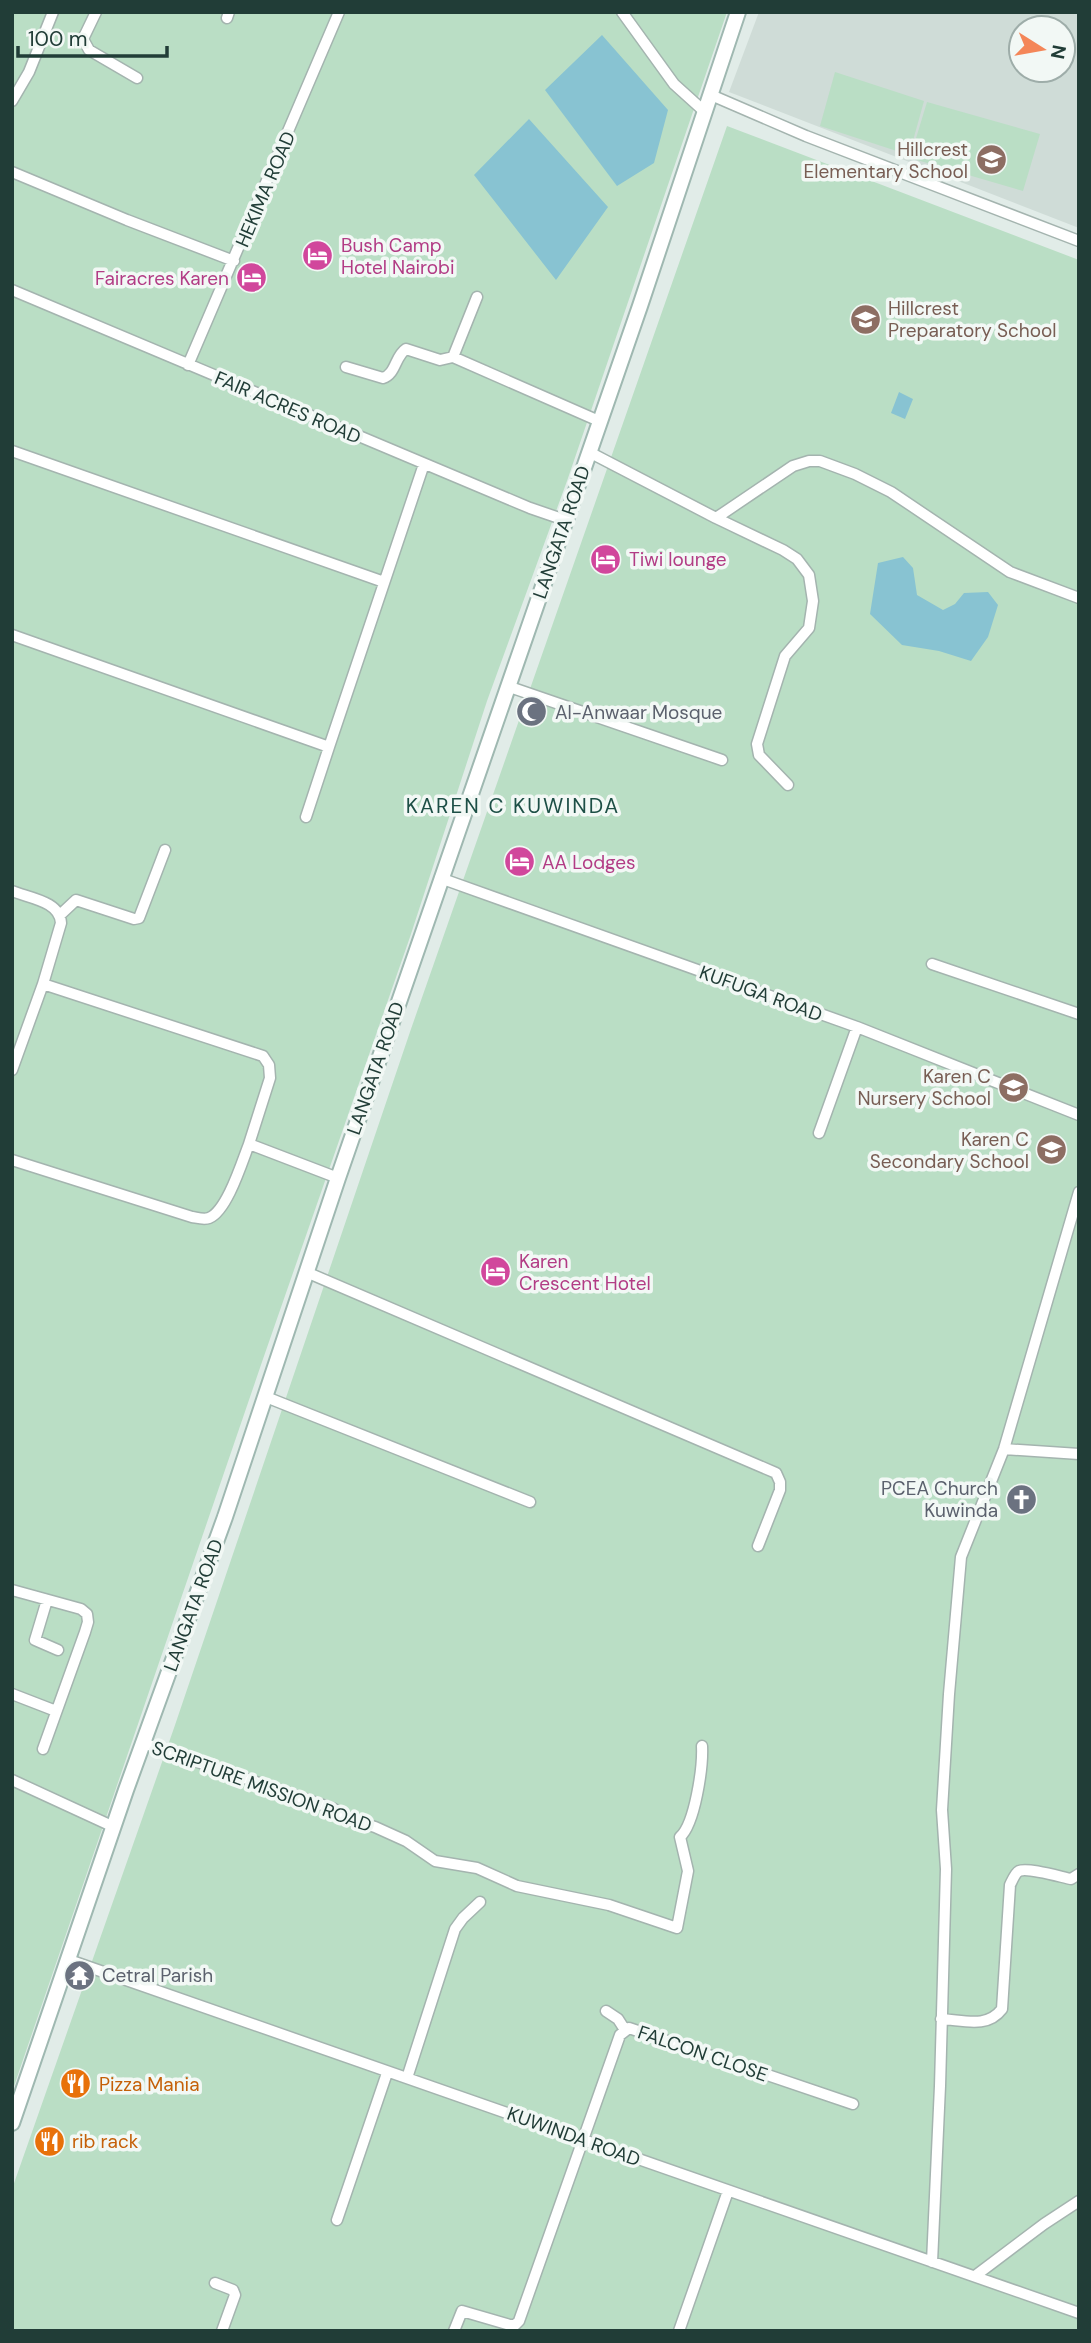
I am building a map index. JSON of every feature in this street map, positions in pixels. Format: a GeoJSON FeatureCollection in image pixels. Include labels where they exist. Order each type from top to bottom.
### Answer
{"type":"FeatureCollection","features":[{"type":"Feature","properties":{"kind":"main road","name":"LANGATA ROAD"},"geometry":{"type":"LineString","coordinates":[[12,2123],[143,1743],[225,1517],[440,878],[589,452],[738,12]]}},
{"type":"Feature","properties":{"kind":"street"},"geometry":{"type":"LineString","coordinates":[[12,101],[29,72],[53,12]]}},
{"type":"Feature","properties":{"kind":"street"},"geometry":{"type":"LineString","coordinates":[[96,12],[83,39],[89,50],[136,78]]}},
{"type":"Feature","properties":{"kind":"street","name":"HEKIMA ROAD"},"geometry":{"type":"LineString","coordinates":[[188,365],[339,12]]}},
{"type":"Feature","properties":{"kind":"street"},"geometry":{"type":"LineString","coordinates":[[622,12],[668,77],[705,112]]}},
{"type":"Feature","properties":{"kind":"street"},"geometry":{"type":"LineString","coordinates":[[711,95],[830,145],[1079,241]]}},
{"type":"Feature","properties":{"kind":"street"},"geometry":{"type":"LineString","coordinates":[[12,172],[234,261]]}},
{"type":"Feature","properties":{"kind":"street","name":"FAIR ACRES ROAD"},"geometry":{"type":"LineString","coordinates":[[12,290],[424,464],[565,520]]}},
{"type":"Feature","properties":{"kind":"street"},"geometry":{"type":"LineString","coordinates":[[453,357],[477,297]]}},
{"type":"Feature","properties":{"kind":"street"},"geometry":{"type":"LineString","coordinates":[[346,367],[383,378],[391,374],[400,353],[406,349],[440,360],[453,357],[599,421]]}},
{"type":"Feature","properties":{"kind":"street"},"geometry":{"type":"LineString","coordinates":[[12,451],[384,582]]}},
{"type":"Feature","properties":{"kind":"street"},"geometry":{"type":"LineString","coordinates":[[589,452],[797,559],[809,575],[813,587],[809,628],[785,656],[757,744],[759,755],[788,785]]}},
{"type":"Feature","properties":{"kind":"street"},"geometry":{"type":"LineString","coordinates":[[716,518],[793,466],[809,460],[820,461],[891,492],[1010,572],[1079,598]]}},
{"type":"Feature","properties":{"kind":"street"},"geometry":{"type":"LineString","coordinates":[[306,817],[424,464]]}},
{"type":"Feature","properties":{"kind":"street"},"geometry":{"type":"LineString","coordinates":[[12,635],[330,747]]}},
{"type":"Feature","properties":{"kind":"street"},"geometry":{"type":"LineString","coordinates":[[507,686],[722,760]]}},
{"type":"Feature","properties":{"kind":"street"},"geometry":{"type":"LineString","coordinates":[[60,915],[76,900],[134,919],[139,918],[165,850]]}},
{"type":"Feature","properties":{"kind":"street","name":"KUFUGA ROAD"},"geometry":{"type":"LineString","coordinates":[[440,878],[857,1027],[1079,1115]]}},
{"type":"Feature","properties":{"kind":"street"},"geometry":{"type":"LineString","coordinates":[[12,891],[51,905],[60,915],[61,923],[43,984],[12,1070]]}},
{"type":"Feature","properties":{"kind":"street"},"geometry":{"type":"LineString","coordinates":[[932,964],[1079,1014]]}},
{"type":"Feature","properties":{"kind":"street"},"geometry":{"type":"LineString","coordinates":[[12,1160],[192,1217],[206,1219],[215,1214],[226,1198],[249,1144],[270,1078],[269,1065],[263,1056],[43,984]]}},
{"type":"Feature","properties":{"kind":"street"},"geometry":{"type":"LineString","coordinates":[[819,1133],[857,1027]]}},
{"type":"Feature","properties":{"kind":"street"},"geometry":{"type":"LineString","coordinates":[[249,1144],[338,1178]]}},
{"type":"Feature","properties":{"kind":"street"},"geometry":{"type":"LineString","coordinates":[[932,2262],[946,1869],[942,1810],[961,1557],[1004,1449],[1079,1192]]}},
{"type":"Feature","properties":{"kind":"street"},"geometry":{"type":"LineString","coordinates":[[306,1272],[776,1473],[780,1490],[758,1546]]}},
{"type":"Feature","properties":{"kind":"street"},"geometry":{"type":"LineString","coordinates":[[266,1397],[530,1502]]}},
{"type":"Feature","properties":{"kind":"street"},"geometry":{"type":"LineString","coordinates":[[1004,1449],[1079,1454]]}},
{"type":"Feature","properties":{"kind":"street"},"geometry":{"type":"LineString","coordinates":[[12,1590],[81,1609],[87,1614],[88,1622],[43,1749]]}},
{"type":"Feature","properties":{"kind":"street"},"geometry":{"type":"LineString","coordinates":[[47,1600],[35,1640],[58,1650]]}},
{"type":"Feature","properties":{"kind":"street"},"geometry":{"type":"LineString","coordinates":[[12,1695],[56,1711]]}},
{"type":"Feature","properties":{"kind":"street","name":"SCRIPTURE MISSION ROAD"},"geometry":{"type":"LineString","coordinates":[[143,1743],[334,1809],[354,1821],[375,1826],[406,1841],[435,1861],[477,1868],[517,1886],[609,1905],[677,1928],[688,1871],[680,1837],[685,1831],[698,1790],[703,1765],[702,1746]]}},
{"type":"Feature","properties":{"kind":"street"},"geometry":{"type":"LineString","coordinates":[[12,1780],[114,1827]]}},
{"type":"Feature","properties":{"kind":"street"},"geometry":{"type":"LineString","coordinates":[[941,2019],[987,2022],[995,2018],[1002,2009],[1010,1885],[1017,1872],[1022,1869],[1030,1870],[1071,1879],[1079,1874]]}},
{"type":"Feature","properties":{"kind":"street"},"geometry":{"type":"LineString","coordinates":[[407,2078],[455,1929],[480,1902]]}},
{"type":"Feature","properties":{"kind":"street","name":"KUWINDA ROAD"},"geometry":{"type":"LineString","coordinates":[[69,1960],[1079,2313]]}},
{"type":"Feature","properties":{"kind":"street"},"geometry":{"type":"LineString","coordinates":[[606,2011],[618,2019],[625,2030]]}},
{"type":"Feature","properties":{"kind":"street","name":"FALCON CLOSE"},"geometry":{"type":"LineString","coordinates":[[454,2331],[462,2311],[510,2325],[519,2321],[620,2035],[625,2030],[629,2028],[853,2104]]}},
{"type":"Feature","properties":{"kind":"street"},"geometry":{"type":"LineString","coordinates":[[337,2220],[387,2073]]}},
{"type":"Feature","properties":{"kind":"street"},"geometry":{"type":"LineString","coordinates":[[679,2331],[728,2191]]}},
{"type":"Feature","properties":{"kind":"street"},"geometry":{"type":"LineString","coordinates":[[975,2276],[1079,2201]]}},
{"type":"Feature","properties":{"kind":"street"},"geometry":{"type":"LineString","coordinates":[[215,2283],[233,2290],[235,2295],[222,2331]]}},
{"type":"Feature","properties":{"kind":"shaded area","name":"Hillcrest Elementary School"},"geometry":{"type":"Polygon","coordinates":[[[759,12],[1079,12],[1079,228],[729,92],[759,12]]]}},
{"type":"Feature","properties":{"kind":"green space"},"geometry":{"type":"Polygon","coordinates":[[[12,12],[727,12],[567,481],[487,701],[410,937],[12,2092],[12,12]]]}},
{"type":"Feature","properties":{"kind":"green space"},"geometry":{"type":"Polygon","coordinates":[[[835,72],[924,101],[909,155],[820,126],[835,72]]]}},
{"type":"Feature","properties":{"kind":"green space"},"geometry":{"type":"Polygon","coordinates":[[[927,102],[1040,134],[1023,191],[910,158],[927,102]]]}},
{"type":"Feature","properties":{"kind":"green space"},"geometry":{"type":"Polygon","coordinates":[[[727,126],[1079,260],[1079,2331],[12,2331],[12,2189],[174,1728],[411,1029],[727,126]]]}},
{"type":"Feature","properties":{"kind":"water"},"geometry":{"type":"Polygon","coordinates":[[[602,35],[668,110],[654,163],[617,186],[545,90],[602,35]]]}},
{"type":"Feature","properties":{"kind":"water"},"geometry":{"type":"Polygon","coordinates":[[[529,119],[608,207],[556,280],[474,175],[529,119]]]}},
{"type":"Feature","properties":{"kind":"water"},"geometry":{"type":"Polygon","coordinates":[[[899,392],[913,399],[905,419],[891,413],[899,392]]]}},
{"type":"Feature","properties":{"kind":"water"},"geometry":{"type":"Polygon","coordinates":[[[903,557],[913,568],[917,595],[943,610],[955,604],[964,593],[988,592],[998,605],[988,637],[971,661],[939,651],[902,645],[870,614],[878,563],[903,557]]]}},
{"type":"Feature","properties":{"kind":"place","name":"Hillcrest Elementary School"},"geometry":{"type":"Point","coordinates":[991,160]}},
{"type":"Feature","properties":{"kind":"place","name":"Bush Camp Hotel Nairobi"},"geometry":{"type":"Point","coordinates":[318,256]}},
{"type":"Feature","properties":{"kind":"place","name":"Fairacres Karen"},"geometry":{"type":"Point","coordinates":[252,278]}},
{"type":"Feature","properties":{"kind":"place","name":"Hillcrest Preparatory School"},"geometry":{"type":"Point","coordinates":[865,319]}},
{"type":"Feature","properties":{"kind":"place","name":"Tiwi lounge"},"geometry":{"type":"Point","coordinates":[606,559]}},
{"type":"Feature","properties":{"kind":"place","name":"Al-Anwaar Mosque"},"geometry":{"type":"Point","coordinates":[532,712]}},
{"type":"Feature","properties":{"kind":"place","name":"AA Lodges"},"geometry":{"type":"Point","coordinates":[519,862]}},
{"type":"Feature","properties":{"kind":"place","name":"Karen C Nursery School"},"geometry":{"type":"Point","coordinates":[1014,1087]}},
{"type":"Feature","properties":{"kind":"place","name":"Karen C Secondary School"},"geometry":{"type":"Point","coordinates":[1052,1150]}},
{"type":"Feature","properties":{"kind":"place","name":"Karen Crescent Hotel"},"geometry":{"type":"Point","coordinates":[496,1272]}},
{"type":"Feature","properties":{"kind":"place","name":"PCEA Church Kuwinda"},"geometry":{"type":"Point","coordinates":[1021,1499]}},
{"type":"Feature","properties":{"kind":"place","name":"Cetral Parish"},"geometry":{"type":"Point","coordinates":[79,1975]}},
{"type":"Feature","properties":{"kind":"place","name":"Pizza Mania"},"geometry":{"type":"Point","coordinates":[76,2084]}},
{"type":"Feature","properties":{"kind":"place","name":"rib rack"},"geometry":{"type":"Point","coordinates":[49,2141]}},
{"type":"Feature","properties":{"kind":"district","name":"KAREN C KUWINDA"},"geometry":{"type":"Point","coordinates":[513,806]}}]}
